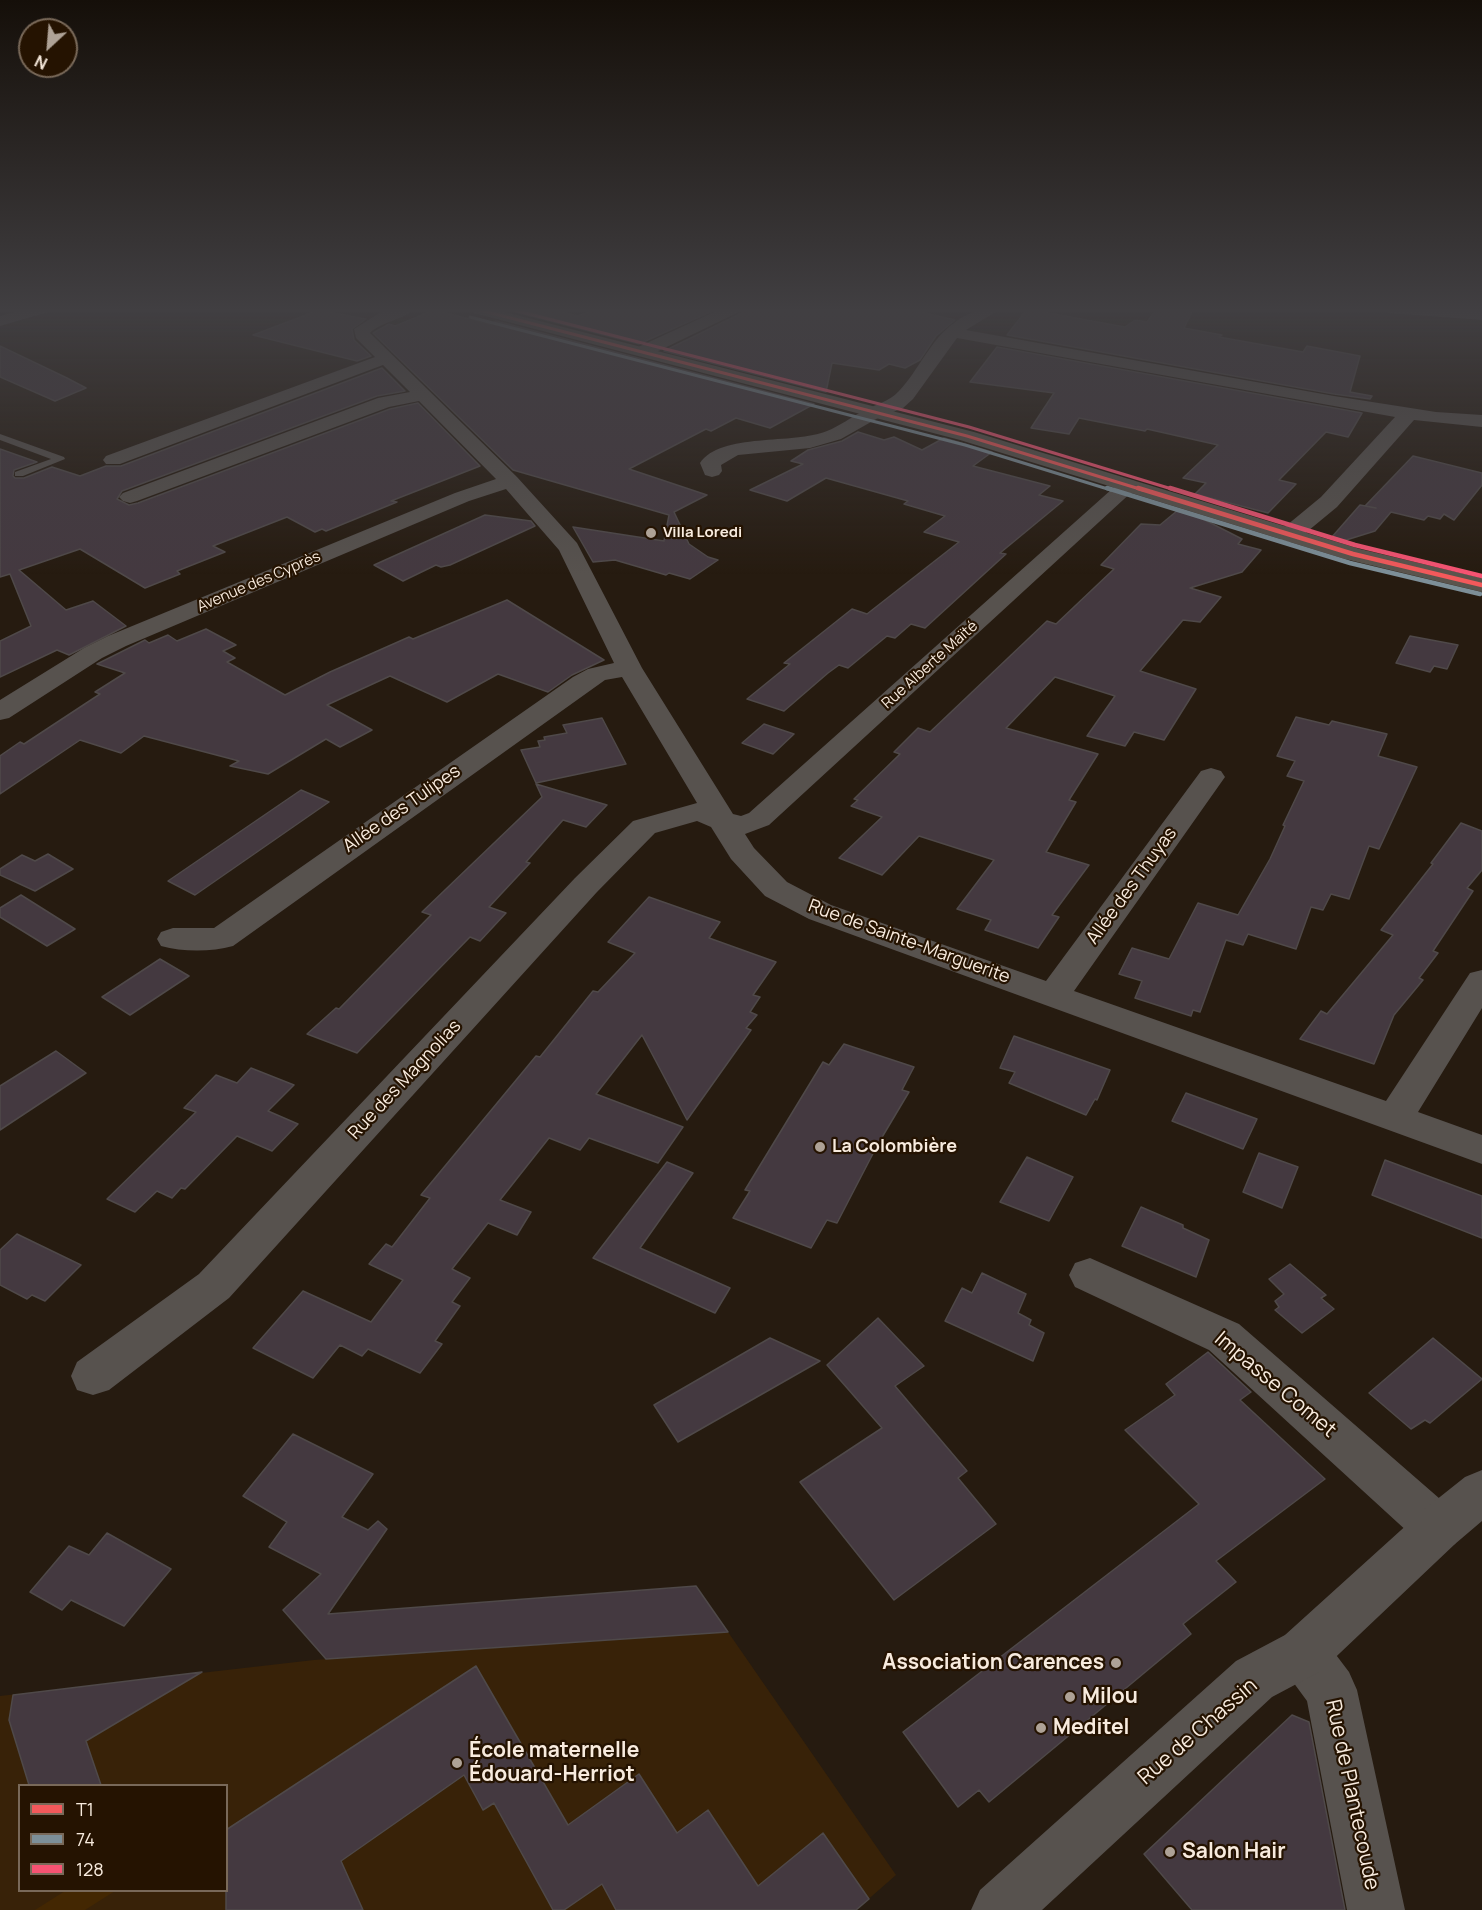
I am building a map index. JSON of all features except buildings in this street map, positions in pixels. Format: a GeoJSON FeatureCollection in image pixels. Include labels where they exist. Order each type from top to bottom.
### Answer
{"type":"FeatureCollection","features":[{"type":"Feature","properties":{"kind":"main road"},"geometry":{"type":"LineString","coordinates":[[822,397],[967,436],[1289,536],[1482,585]]}},
{"type":"Feature","properties":{"kind":"street"},"geometry":{"type":"LineString","coordinates":[[113,460],[279,397]]}},
{"type":"Feature","properties":{"kind":"street"},"geometry":{"type":"LineString","coordinates":[[130,497],[385,402],[412,397]]}},
{"type":"Feature","properties":{"kind":"street","name":"Rue de Sainte-Marguerite"},"geometry":{"type":"LineString","coordinates":[[426,397],[510,481],[569,548],[630,668],[742,853],[776,888],[820,912],[1482,1150]]}},
{"type":"Feature","properties":{"kind":"street"},"geometry":{"type":"LineString","coordinates":[[712,471],[710,463],[734,450],[810,442],[834,435],[896,404],[904,397]]}},
{"type":"Feature","properties":{"kind":"street"},"geometry":{"type":"LineString","coordinates":[[1304,397],[1409,414],[1482,421]]}},
{"type":"Feature","properties":{"kind":"street"},"geometry":{"type":"LineString","coordinates":[[1289,536],[1329,502],[1409,414]]}},
{"type":"Feature","properties":{"kind":"street","name":"Avenue des Cyprès"},"geometry":{"type":"LineString","coordinates":[[6,703],[117,641],[462,497],[510,481]]}},
{"type":"Feature","properties":{"kind":"street","name":"Rue Alberte Maïté"},"geometry":{"type":"LineString","coordinates":[[723,821],[744,825],[759,819],[1128,485]]}},
{"type":"Feature","properties":{"kind":"street","name":"Allée des Tulipes"},"geometry":{"type":"LineString","coordinates":[[173,939],[221,939],[582,683],[597,674],[630,668]]}},
{"type":"Feature","properties":{"kind":"street","name":"Allée des Thuyas"},"geometry":{"type":"LineString","coordinates":[[1053,995],[1211,777]]}},
{"type":"Feature","properties":{"kind":"street","name":"Rue des Magnolias"},"geometry":{"type":"LineString","coordinates":[[93,1376],[214,1286],[586,885],[644,827],[699,811],[723,821]]}},
{"type":"Feature","properties":{"kind":"street"},"geometry":{"type":"LineString","coordinates":[[1395,1118],[1482,981]]}},
{"type":"Feature","properties":{"kind":"street","name":"Impasse Comet"},"geometry":{"type":"LineString","coordinates":[[1090,1275],[1224,1337],[1438,1528]]}},
{"type":"Feature","properties":{"kind":"street","name":"Rue de Chassin"},"geometry":{"type":"LineString","coordinates":[[1000,1910],[1254,1679],[1303,1653],[1438,1528],[1482,1492]]}},
{"type":"Feature","properties":{"kind":"street","name":"Rue de Plantecoude"},"geometry":{"type":"LineString","coordinates":[[1303,1653],[1331,1690],[1376,1910]]}},
{"type":"Feature","properties":{"kind":"lane"},"geometry":{"type":"LineString","coordinates":[[0,438],[60,459],[19,474]]}},
{"type":"Feature","properties":{"kind":"shaded area","name":"École maternelle Édouard-Herriot"},"geometry":{"type":"Polygon","coordinates":[[[728,1632],[896,1875],[856,1910],[0,1910],[0,1696],[314,1660],[728,1632]]]}},
{"type":"Feature","properties":{"kind":"shaded area"},"geometry":{"type":"Polygon","coordinates":[[[63,1892],[113,1892],[85,1910],[35,1910],[63,1892]]]}},
{"type":"Feature","properties":{"kind":"transit line","name":"74"},"geometry":{"type":"LineString","coordinates":[[780,397],[965,445],[1350,563],[1480,594]]}},
{"type":"Feature","properties":{"kind":"transit line","name":"T1"},"geometry":{"type":"LineString","coordinates":[[817,397],[967,436],[1353,554],[1482,585]]}},
{"type":"Feature","properties":{"kind":"transit line","name":"128"},"geometry":{"type":"LineString","coordinates":[[853,397],[969,427],[1355,545],[1482,576]]}},
{"type":"Feature","properties":{"kind":"place","name":"Villa Loredi"},"geometry":{"type":"Point","coordinates":[651,533]}},
{"type":"Feature","properties":{"kind":"place","name":"La Colombière"},"geometry":{"type":"Point","coordinates":[820,1147]}},
{"type":"Feature","properties":{"kind":"place","name":"Association Carences"},"geometry":{"type":"Point","coordinates":[1116,1663]}},
{"type":"Feature","properties":{"kind":"place","name":"Milou"},"geometry":{"type":"Point","coordinates":[1070,1697]}},
{"type":"Feature","properties":{"kind":"place","name":"Meditel"},"geometry":{"type":"Point","coordinates":[1041,1728]}},
{"type":"Feature","properties":{"kind":"place","name":"École maternelle Édouard-Herriot"},"geometry":{"type":"Point","coordinates":[457,1763]}},
{"type":"Feature","properties":{"kind":"place","name":"Salon Hair"},"geometry":{"type":"Point","coordinates":[1170,1852]}}]}
